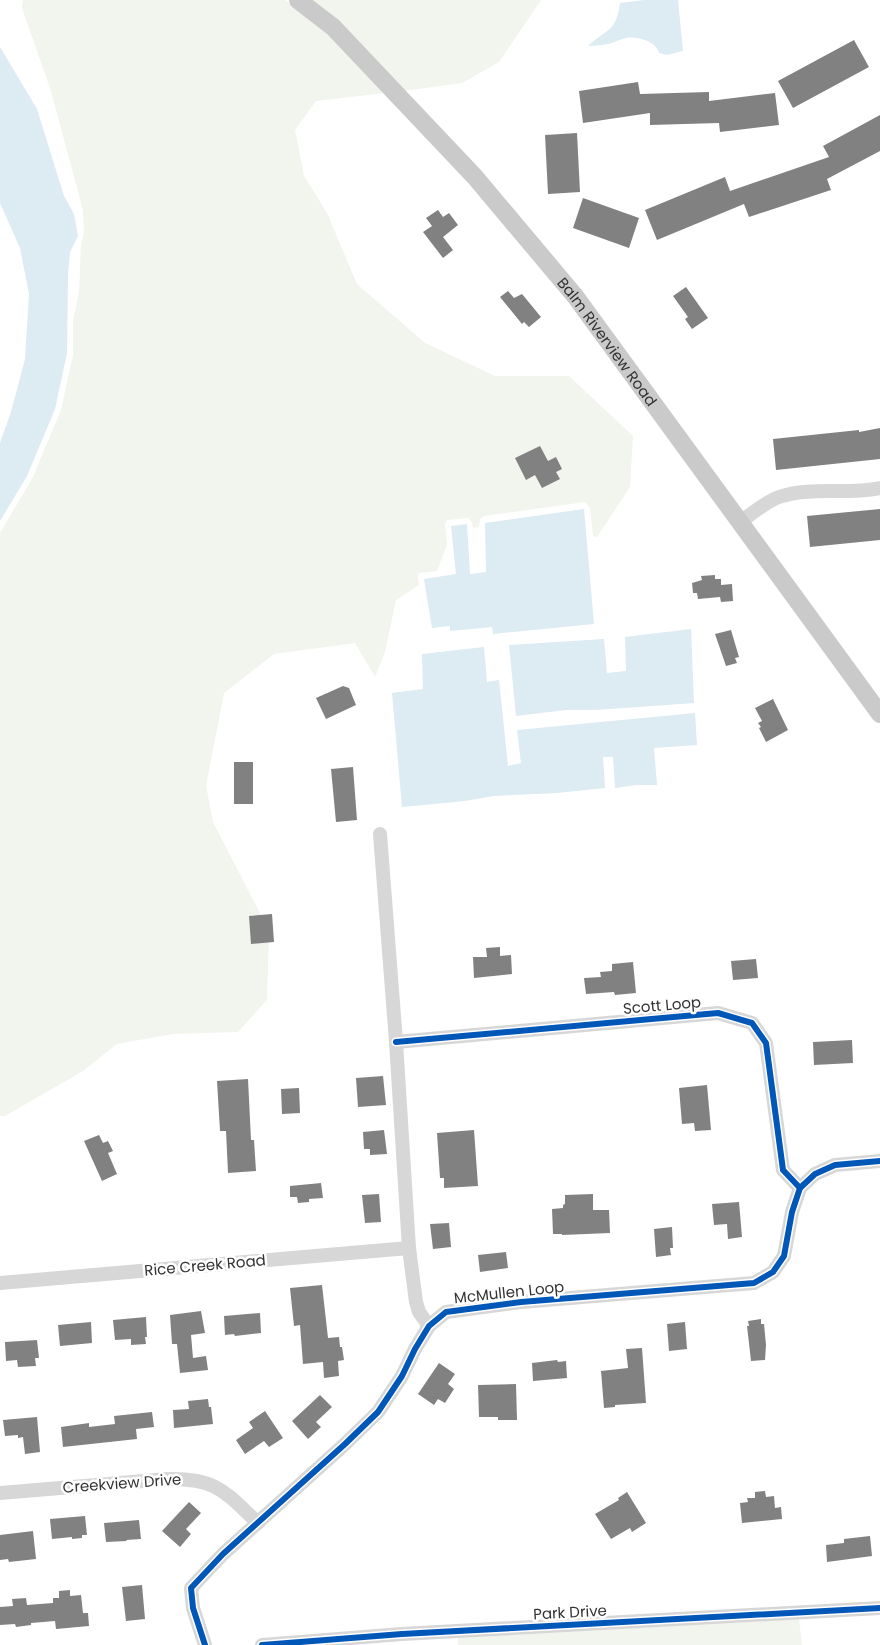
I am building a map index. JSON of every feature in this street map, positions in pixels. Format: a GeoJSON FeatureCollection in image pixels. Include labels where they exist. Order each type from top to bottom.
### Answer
{"type":"FeatureCollection","features":[{"type":"Feature","properties":{"kind":"main road","name":"Balm Riverview Road"},"geometry":{"type":"LineString","coordinates":[[298,0],[333,27],[475,177],[575,296],[880,714]]}},
{"type":"Feature","properties":{"kind":"street"},"geometry":{"type":"LineString","coordinates":[[740,522],[779,498],[796,494],[880,488]]}},
{"type":"Feature","properties":{"kind":"street"},"geometry":{"type":"LineString","coordinates":[[380,834],[409,1248],[416,1302],[419,1312],[430,1326]]}},
{"type":"Feature","properties":{"kind":"street","name":"Scott Loop"},"geometry":{"type":"LineString","coordinates":[[396,1042],[718,1013],[752,1023],[766,1043],[783,1170],[800,1188]]}},
{"type":"Feature","properties":{"kind":"street"},"geometry":{"type":"LineString","coordinates":[[800,1188],[815,1174],[835,1164],[880,1161]]}},
{"type":"Feature","properties":{"kind":"street","name":"McMullen Loop"},"geometry":{"type":"LineString","coordinates":[[205,1645],[193,1608],[191,1588],[223,1554],[378,1412],[402,1376],[415,1349],[430,1326],[446,1312],[521,1302],[754,1283],[773,1272],[784,1256],[792,1212],[800,1188]]}},
{"type":"Feature","properties":{"kind":"street","name":"Rice Creek Road"},"geometry":{"type":"LineString","coordinates":[[0,1283],[409,1248]]}},
{"type":"Feature","properties":{"kind":"street","name":"Creekview Drive"},"geometry":{"type":"LineString","coordinates":[[0,1493],[190,1478],[210,1484],[227,1494],[258,1523]]}},
{"type":"Feature","properties":{"kind":"street","name":"Park Drive"},"geometry":{"type":"LineString","coordinates":[[262,1645],[402,1634],[880,1608]]}},
{"type":"Feature","properties":{"kind":"shaded area"},"geometry":{"type":"Polygon","coordinates":[[[23,0],[285,0],[288,2],[329,33],[385,93],[316,101],[295,130],[304,176],[327,213],[357,284],[425,343],[495,376],[569,376],[633,436],[630,487],[597,537],[593,536],[590,508],[585,502],[484,516],[480,519],[479,527],[473,528],[472,522],[468,518],[447,520],[445,524],[447,544],[437,571],[419,573],[419,585],[396,600],[385,652],[375,677],[355,643],[274,654],[224,693],[206,786],[213,822],[269,931],[267,1000],[238,1032],[173,1034],[117,1044],[83,1071],[5,1116],[0,1116],[0,533],[32,479],[61,410],[73,355],[73,320],[79,292],[81,243],[84,232],[83,210],[51,91],[22,8],[23,0]]]}},
{"type":"Feature","properties":{"kind":"shaded area"},"geometry":{"type":"Polygon","coordinates":[[[310,0],[541,0],[499,62],[462,83],[403,91],[310,0]]]}},
{"type":"Feature","properties":{"kind":"shaded area"},"geometry":{"type":"Polygon","coordinates":[[[644,0],[678,0],[683,51],[667,55],[659,53],[650,42],[635,38],[588,46],[613,25],[620,3],[644,0]]]}},
{"type":"Feature","properties":{"kind":"shaded area"},"geometry":{"type":"Polygon","coordinates":[[[0,47],[37,109],[64,196],[74,214],[78,236],[70,252],[67,353],[55,409],[27,476],[0,521],[0,443],[11,412],[25,359],[29,294],[20,248],[0,203],[0,47]]]}},
{"type":"Feature","properties":{"kind":"shaded area"},"geometry":{"type":"Polygon","coordinates":[[[584,509],[594,624],[493,634],[492,627],[450,631],[450,626],[432,628],[424,579],[456,574],[451,526],[467,524],[470,574],[486,572],[485,523],[584,509]]]}},
{"type":"Feature","properties":{"kind":"shaded area"},"geometry":{"type":"Polygon","coordinates":[[[691,629],[694,703],[596,710],[566,710],[516,716],[509,645],[604,639],[607,673],[626,671],[625,637],[691,629]]]}},
{"type":"Feature","properties":{"kind":"shaded area"},"geometry":{"type":"Polygon","coordinates":[[[484,647],[487,682],[499,680],[508,766],[521,763],[517,730],[695,713],[697,745],[654,748],[657,785],[615,788],[613,757],[603,757],[605,788],[557,793],[494,796],[465,801],[402,807],[392,693],[423,689],[422,654],[484,647]]]}},
{"type":"Feature","properties":{"kind":"shaded area"},"geometry":{"type":"Polygon","coordinates":[[[799,1619],[802,1645],[458,1645],[458,1638],[799,1619]]]}},
{"type":"Feature","properties":{"kind":"building"},"geometry":{"type":"Polygon","coordinates":[[[854,40],[869,67],[793,108],[778,81],[854,40]]]}},
{"type":"Feature","properties":{"kind":"building"},"geometry":{"type":"Polygon","coordinates":[[[638,82],[640,94],[709,92],[709,101],[775,93],[779,125],[720,132],[719,123],[650,125],[650,113],[583,123],[579,91],[638,82]]]}},
{"type":"Feature","properties":{"kind":"building"},"geometry":{"type":"Polygon","coordinates":[[[880,115],[880,151],[827,179],[831,190],[749,217],[744,204],[657,240],[645,210],[725,177],[730,191],[829,157],[823,146],[880,115]]]}},
{"type":"Feature","properties":{"kind":"building"},"geometry":{"type":"Polygon","coordinates":[[[577,133],[580,192],[548,194],[545,135],[577,133]]]}},
{"type":"Feature","properties":{"kind":"building"},"geometry":{"type":"Polygon","coordinates":[[[583,198],[639,218],[629,248],[573,228],[583,198]]]}},
{"type":"Feature","properties":{"kind":"building"},"geometry":{"type":"Polygon","coordinates":[[[438,210],[443,217],[449,213],[458,225],[443,237],[453,250],[443,258],[423,232],[432,226],[426,218],[438,210]]]}},
{"type":"Feature","properties":{"kind":"building"},"geometry":{"type":"Polygon","coordinates":[[[686,287],[708,318],[692,329],[685,319],[688,317],[673,296],[686,287]]]}},
{"type":"Feature","properties":{"kind":"building"},"geometry":{"type":"Polygon","coordinates":[[[508,291],[514,298],[522,294],[541,317],[529,327],[524,322],[522,324],[500,297],[508,291]]]}},
{"type":"Feature","properties":{"kind":"building"},"geometry":{"type":"Polygon","coordinates":[[[880,428],[880,459],[776,470],[773,439],[859,430],[859,432],[880,428]]]}},
{"type":"Feature","properties":{"kind":"building"},"geometry":{"type":"Polygon","coordinates":[[[540,446],[548,461],[556,457],[562,469],[556,472],[560,479],[542,488],[535,475],[526,480],[515,458],[540,446]]]}},
{"type":"Feature","properties":{"kind":"building"},"geometry":{"type":"Polygon","coordinates":[[[880,509],[880,540],[810,547],[807,516],[880,509]]]}},
{"type":"Feature","properties":{"kind":"building"},"geometry":{"type":"Polygon","coordinates":[[[715,575],[715,579],[721,579],[721,585],[732,584],[733,601],[721,602],[720,597],[698,599],[697,593],[693,593],[692,583],[702,580],[701,576],[715,575]]]}},
{"type":"Feature","properties":{"kind":"building"},"geometry":{"type":"Polygon","coordinates":[[[731,630],[739,657],[735,658],[737,663],[726,666],[715,634],[731,630]]]}},
{"type":"Feature","properties":{"kind":"building"},"geometry":{"type":"Polygon","coordinates":[[[343,686],[349,688],[356,705],[326,719],[316,698],[343,686]]]}},
{"type":"Feature","properties":{"kind":"building"},"geometry":{"type":"Polygon","coordinates":[[[773,699],[788,730],[766,742],[758,723],[762,721],[755,708],[773,699]]]}},
{"type":"Feature","properties":{"kind":"building"},"geometry":{"type":"Polygon","coordinates":[[[234,762],[253,762],[253,804],[234,804],[234,762]]]}},
{"type":"Feature","properties":{"kind":"building"},"geometry":{"type":"Polygon","coordinates":[[[353,767],[357,820],[336,822],[331,769],[353,767]]]}},
{"type":"Feature","properties":{"kind":"building"},"geometry":{"type":"Polygon","coordinates":[[[272,914],[274,942],[251,944],[249,916],[272,914]]]}},
{"type":"Feature","properties":{"kind":"building"},"geometry":{"type":"Polygon","coordinates":[[[500,947],[500,956],[511,955],[512,974],[474,978],[473,957],[487,957],[486,948],[500,947]]]}},
{"type":"Feature","properties":{"kind":"building"},"geometry":{"type":"Polygon","coordinates":[[[756,959],[758,978],[733,980],[731,961],[756,959]]]}},
{"type":"Feature","properties":{"kind":"building"},"geometry":{"type":"Polygon","coordinates":[[[633,962],[636,993],[615,995],[614,992],[586,994],[584,978],[601,977],[600,972],[612,971],[612,964],[633,962]]]}},
{"type":"Feature","properties":{"kind":"building"},"geometry":{"type":"Polygon","coordinates":[[[852,1040],[853,1063],[814,1065],[813,1042],[852,1040]]]}},
{"type":"Feature","properties":{"kind":"building"},"geometry":{"type":"Polygon","coordinates":[[[383,1076],[386,1105],[358,1107],[356,1078],[383,1076]]]}},
{"type":"Feature","properties":{"kind":"building"},"geometry":{"type":"Polygon","coordinates":[[[248,1079],[251,1140],[254,1140],[256,1171],[228,1173],[226,1131],[220,1131],[217,1081],[248,1079]]]}},
{"type":"Feature","properties":{"kind":"building"},"geometry":{"type":"Polygon","coordinates":[[[707,1085],[711,1130],[695,1131],[694,1123],[682,1124],[679,1088],[707,1085]]]}},
{"type":"Feature","properties":{"kind":"building"},"geometry":{"type":"Polygon","coordinates":[[[299,1088],[300,1113],[282,1114],[281,1089],[299,1088]]]}},
{"type":"Feature","properties":{"kind":"building"},"geometry":{"type":"Polygon","coordinates":[[[384,1130],[387,1154],[370,1155],[370,1149],[364,1149],[363,1132],[384,1130]]]}},
{"type":"Feature","properties":{"kind":"building"},"geometry":{"type":"Polygon","coordinates":[[[474,1130],[478,1186],[444,1188],[444,1178],[440,1178],[437,1133],[474,1130]]]}},
{"type":"Feature","properties":{"kind":"building"},"geometry":{"type":"Polygon","coordinates":[[[99,1135],[103,1143],[108,1141],[113,1151],[108,1153],[117,1174],[102,1181],[84,1141],[99,1135]]]}},
{"type":"Feature","properties":{"kind":"building"},"geometry":{"type":"Polygon","coordinates":[[[321,1183],[323,1198],[309,1199],[309,1202],[298,1203],[297,1197],[290,1197],[290,1186],[321,1183]]]}},
{"type":"Feature","properties":{"kind":"building"},"geometry":{"type":"Polygon","coordinates":[[[379,1194],[381,1222],[365,1223],[362,1195],[379,1194]]]}},
{"type":"Feature","properties":{"kind":"building"},"geometry":{"type":"Polygon","coordinates":[[[593,1194],[593,1210],[609,1210],[610,1233],[553,1234],[552,1209],[563,1208],[565,1195],[593,1194]]]}},
{"type":"Feature","properties":{"kind":"building"},"geometry":{"type":"Polygon","coordinates":[[[739,1202],[742,1237],[728,1239],[727,1224],[714,1225],[712,1204],[739,1202]]]}},
{"type":"Feature","properties":{"kind":"building"},"geometry":{"type":"Polygon","coordinates":[[[449,1223],[451,1247],[433,1249],[430,1224],[449,1223]]]}},
{"type":"Feature","properties":{"kind":"building"},"geometry":{"type":"Polygon","coordinates":[[[672,1227],[673,1248],[670,1248],[671,1255],[656,1257],[654,1229],[672,1227]]]}},
{"type":"Feature","properties":{"kind":"building"},"geometry":{"type":"Polygon","coordinates":[[[506,1252],[508,1268],[480,1272],[478,1255],[506,1252]]]}},
{"type":"Feature","properties":{"kind":"building"},"geometry":{"type":"Polygon","coordinates":[[[322,1285],[328,1338],[339,1337],[344,1360],[338,1361],[339,1376],[324,1378],[323,1362],[303,1364],[300,1325],[294,1326],[290,1288],[322,1285]]]}},
{"type":"Feature","properties":{"kind":"building"},"geometry":{"type":"Polygon","coordinates":[[[201,1311],[205,1333],[191,1335],[193,1358],[206,1356],[208,1370],[180,1373],[177,1344],[172,1344],[170,1315],[201,1311]]]}},
{"type":"Feature","properties":{"kind":"building"},"geometry":{"type":"Polygon","coordinates":[[[260,1313],[261,1333],[235,1336],[234,1334],[225,1335],[224,1316],[260,1313]]]}},
{"type":"Feature","properties":{"kind":"building"},"geometry":{"type":"Polygon","coordinates":[[[146,1317],[146,1344],[131,1345],[131,1339],[115,1340],[113,1320],[146,1317]]]}},
{"type":"Feature","properties":{"kind":"building"},"geometry":{"type":"Polygon","coordinates":[[[761,1319],[761,1324],[764,1324],[765,1360],[751,1361],[748,1321],[761,1319]]]}},
{"type":"Feature","properties":{"kind":"building"},"geometry":{"type":"Polygon","coordinates":[[[91,1322],[92,1343],[60,1346],[58,1325],[91,1322]]]}},
{"type":"Feature","properties":{"kind":"building"},"geometry":{"type":"Polygon","coordinates":[[[685,1322],[687,1349],[669,1351],[667,1324],[685,1322]]]}},
{"type":"Feature","properties":{"kind":"building"},"geometry":{"type":"Polygon","coordinates":[[[37,1340],[39,1358],[35,1358],[36,1366],[18,1367],[17,1360],[6,1361],[5,1342],[37,1340]]]}},
{"type":"Feature","properties":{"kind":"building"},"geometry":{"type":"Polygon","coordinates":[[[642,1348],[646,1403],[615,1405],[615,1407],[604,1408],[601,1371],[628,1368],[626,1349],[642,1348]]]}},
{"type":"Feature","properties":{"kind":"building"},"geometry":{"type":"Polygon","coordinates":[[[557,1360],[558,1362],[566,1361],[567,1378],[533,1381],[532,1363],[557,1360]]]}},
{"type":"Feature","properties":{"kind":"building"},"geometry":{"type":"Polygon","coordinates":[[[439,1363],[455,1374],[448,1384],[454,1389],[445,1403],[438,1399],[434,1405],[418,1394],[439,1363]]]}},
{"type":"Feature","properties":{"kind":"building"},"geometry":{"type":"Polygon","coordinates":[[[516,1384],[517,1420],[479,1417],[478,1385],[516,1384]]]}},
{"type":"Feature","properties":{"kind":"building"},"geometry":{"type":"Polygon","coordinates":[[[320,1395],[332,1407],[316,1422],[321,1427],[308,1439],[292,1421],[320,1395]]]}},
{"type":"Feature","properties":{"kind":"building"},"geometry":{"type":"Polygon","coordinates":[[[208,1399],[213,1424],[174,1428],[173,1410],[189,1409],[188,1401],[208,1399]]]}},
{"type":"Feature","properties":{"kind":"building"},"geometry":{"type":"Polygon","coordinates":[[[265,1411],[283,1438],[269,1447],[264,1441],[245,1454],[236,1440],[253,1428],[249,1422],[265,1411]]]}},
{"type":"Feature","properties":{"kind":"building"},"geometry":{"type":"Polygon","coordinates":[[[152,1412],[154,1427],[136,1429],[137,1439],[63,1447],[61,1427],[89,1423],[89,1427],[115,1424],[114,1416],[152,1412]]]}},
{"type":"Feature","properties":{"kind":"building"},"geometry":{"type":"Polygon","coordinates":[[[37,1417],[40,1452],[25,1454],[23,1437],[18,1438],[18,1435],[5,1436],[3,1420],[37,1417]]]}},
{"type":"Feature","properties":{"kind":"building"},"geometry":{"type":"Polygon","coordinates":[[[765,1491],[766,1497],[774,1496],[775,1508],[781,1507],[782,1519],[742,1523],[740,1503],[748,1502],[747,1498],[755,1498],[755,1492],[765,1491]]]}},
{"type":"Feature","properties":{"kind":"building"},"geometry":{"type":"Polygon","coordinates":[[[627,1492],[646,1523],[632,1532],[630,1528],[611,1539],[595,1514],[619,1500],[618,1498],[627,1492]]]}},
{"type":"Feature","properties":{"kind":"building"},"geometry":{"type":"Polygon","coordinates":[[[189,1502],[201,1513],[186,1529],[191,1534],[180,1547],[162,1531],[189,1502]]]}},
{"type":"Feature","properties":{"kind":"building"},"geometry":{"type":"Polygon","coordinates":[[[85,1516],[87,1535],[82,1535],[82,1538],[52,1539],[50,1519],[85,1516]]]}},
{"type":"Feature","properties":{"kind":"building"},"geometry":{"type":"Polygon","coordinates":[[[139,1520],[141,1539],[106,1542],[104,1523],[139,1520]]]}},
{"type":"Feature","properties":{"kind":"building"},"geometry":{"type":"Polygon","coordinates":[[[33,1531],[36,1559],[9,1562],[8,1559],[0,1560],[0,1535],[33,1531]]]}},
{"type":"Feature","properties":{"kind":"building"},"geometry":{"type":"Polygon","coordinates":[[[870,1536],[872,1556],[827,1562],[826,1545],[844,1543],[844,1539],[870,1536]]]}},
{"type":"Feature","properties":{"kind":"building"},"geometry":{"type":"Polygon","coordinates":[[[142,1585],[145,1619],[126,1621],[122,1587],[142,1585]]]}},
{"type":"Feature","properties":{"kind":"building"},"geometry":{"type":"Polygon","coordinates":[[[70,1590],[70,1596],[81,1595],[83,1613],[88,1613],[89,1626],[56,1629],[55,1621],[31,1623],[31,1625],[16,1627],[15,1624],[0,1625],[0,1607],[13,1606],[12,1599],[26,1598],[27,1605],[53,1603],[53,1598],[59,1598],[59,1591],[70,1590]]]}},
{"type":"Feature","properties":{"kind":"cycle path"},"geometry":{"type":"LineString","coordinates":[[396,1042],[718,1013],[752,1023],[766,1043],[783,1170],[800,1188]]}},
{"type":"Feature","properties":{"kind":"cycle path"},"geometry":{"type":"LineString","coordinates":[[205,1645],[193,1608],[191,1588],[223,1554],[378,1412],[402,1376],[429,1326],[446,1312],[521,1302],[754,1283],[773,1272],[784,1256],[792,1212],[800,1188],[815,1174],[835,1165],[880,1161]]}},
{"type":"Feature","properties":{"kind":"cycle path"},"geometry":{"type":"LineString","coordinates":[[262,1645],[402,1634],[880,1608]]}}]}
